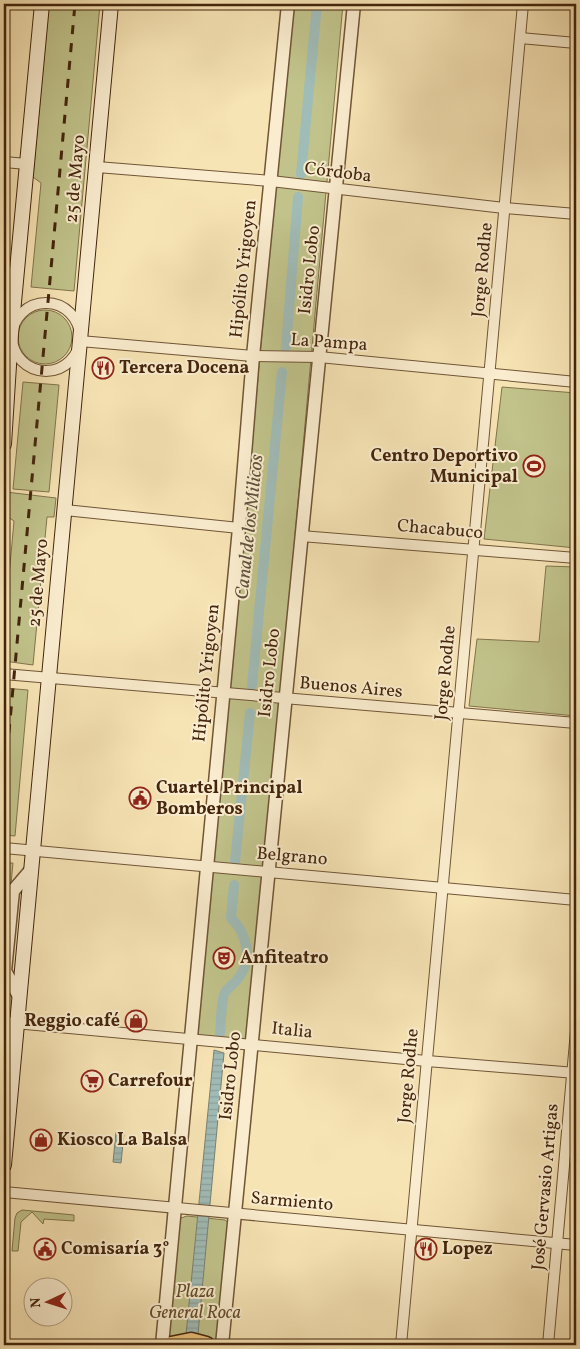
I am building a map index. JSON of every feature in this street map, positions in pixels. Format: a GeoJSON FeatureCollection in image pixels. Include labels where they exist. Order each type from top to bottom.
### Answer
{"type":"FeatureCollection","features":[{"type":"Feature","properties":{"kind":"main road"},"geometry":{"type":"LineString","coordinates":[[4,444],[8,334],[42,4]]}},
{"type":"Feature","properties":{"kind":"main road","name":"25 de Mayo"},"geometry":{"type":"LineString","coordinates":[[4,1165],[14,1046],[10,1022],[19,996],[111,4]]}},
{"type":"Feature","properties":{"kind":"main road"},"geometry":{"type":"LineString","coordinates":[[170,1345],[191,1341],[206,1345]]}},
{"type":"Feature","properties":{"kind":"street","name":"Hipólito Yrigoyen"},"geometry":{"type":"LineString","coordinates":[[162,1345],[239,528],[252,356],[288,4]]}},
{"type":"Feature","properties":{"kind":"street","name":"Isidro Lobo"},"geometry":{"type":"LineString","coordinates":[[222,1345],[354,4]]}},
{"type":"Feature","properties":{"kind":"street","name":"Jorge Rodhe"},"geometry":{"type":"LineString","coordinates":[[401,1345],[523,4]]}},
{"type":"Feature","properties":{"kind":"street"},"geometry":{"type":"LineString","coordinates":[[520,38],[576,43]]}},
{"type":"Feature","properties":{"kind":"street"},"geometry":{"type":"LineString","coordinates":[[4,162],[27,164]]}},
{"type":"Feature","properties":{"kind":"street","name":"Córdoba"},"geometry":{"type":"LineString","coordinates":[[96,167],[271,181],[335,190],[576,214]]}},
{"type":"Feature","properties":{"kind":"street"},"geometry":{"type":"LineString","coordinates":[[48,303],[61,306],[72,315],[79,327],[80,341],[75,356],[64,367],[42,372],[27,367],[17,356],[8,334],[20,314],[33,305],[48,303]]}},
{"type":"Feature","properties":{"kind":"street","name":"La Pampa"},"geometry":{"type":"LineString","coordinates":[[80,341],[252,356],[319,357],[576,382]]}},
{"type":"Feature","properties":{"kind":"street"},"geometry":{"type":"LineString","coordinates":[[65,510],[239,528]]}},
{"type":"Feature","properties":{"kind":"street","name":"Chacabuco"},"geometry":{"type":"LineString","coordinates":[[301,536],[576,558]]}},
{"type":"Feature","properties":{"kind":"street","name":"Buenos Aires"},"geometry":{"type":"LineString","coordinates":[[4,674],[576,724]]}},
{"type":"Feature","properties":{"kind":"street","name":"Belgrano"},"geometry":{"type":"LineString","coordinates":[[4,848],[576,900]]}},
{"type":"Feature","properties":{"kind":"street","name":"Italia"},"geometry":{"type":"LineString","coordinates":[[10,1022],[574,1073]]}},
{"type":"Feature","properties":{"kind":"street","name":"José Gervasio Artigas"},"geometry":{"type":"LineString","coordinates":[[548,1345],[574,1073],[576,1031]]}},
{"type":"Feature","properties":{"kind":"street"},"geometry":{"type":"LineString","coordinates":[[4,1057],[14,1046]]}},
{"type":"Feature","properties":{"kind":"street","name":"Sarmiento"},"geometry":{"type":"LineString","coordinates":[[4,1192],[576,1245]]}},
{"type":"Feature","properties":{"kind":"green space"},"geometry":{"type":"Polygon","coordinates":[[[49,4],[100,4],[74,291],[31,287],[41,183],[33,177],[49,4]]]}},
{"type":"Feature","properties":{"kind":"green space"},"geometry":{"type":"Polygon","coordinates":[[[292,4],[343,4],[249,1045],[195,1036],[243,542],[292,4]]]}},
{"type":"Feature","properties":{"kind":"green space"},"geometry":{"type":"Polygon","coordinates":[[[40,310],[50,310],[60,314],[68,322],[72,337],[68,352],[60,360],[50,364],[40,364],[30,360],[22,352],[18,342],[18,332],[22,322],[30,314],[40,310]]]}},
{"type":"Feature","properties":{"kind":"green space"},"geometry":{"type":"Polygon","coordinates":[[[23,382],[59,385],[49,492],[13,489],[23,382]]]}},
{"type":"Feature","properties":{"kind":"green space","name":"Centro Deportivo Municipal"},"geometry":{"type":"Polygon","coordinates":[[[502,387],[576,393],[576,548],[484,539],[502,387]]]}},
{"type":"Feature","properties":{"kind":"green space"},"geometry":{"type":"Polygon","coordinates":[[[6,492],[56,498],[54,517],[47,517],[33,665],[4,661],[4,630],[14,521],[4,514],[6,492]]]}},
{"type":"Feature","properties":{"kind":"green space"},"geometry":{"type":"Polygon","coordinates":[[[546,566],[576,567],[576,716],[469,706],[477,639],[539,642],[546,566]]]}},
{"type":"Feature","properties":{"kind":"green space"},"geometry":{"type":"Polygon","coordinates":[[[4,688],[28,690],[15,836],[4,835],[4,688]]]}},
{"type":"Feature","properties":{"kind":"green space"},"geometry":{"type":"Polygon","coordinates":[[[4,863],[13,863],[4,958],[4,863]]]}},
{"type":"Feature","properties":{"kind":"green space"},"geometry":{"type":"Polygon","coordinates":[[[22,1210],[74,1215],[74,1221],[44,1219],[43,1224],[32,1212],[21,1222],[18,1251],[12,1251],[15,1218],[17,1213],[22,1210]]]}},
{"type":"Feature","properties":{"kind":"green space","name":"Plaza General Roca"},"geometry":{"type":"Polygon","coordinates":[[[187,1216],[225,1220],[230,1224],[218,1345],[177,1340],[165,1336],[178,1219],[187,1216]]]}},
{"type":"Feature","properties":{"kind":"water"},"geometry":{"type":"Polygon","coordinates":[[[214,1050],[224,1053],[197,1345],[185,1345],[214,1050]]]}},
{"type":"Feature","properties":{"kind":"water"},"geometry":{"type":"Polygon","coordinates":[[[116,1132],[124,1133],[121,1163],[113,1162],[116,1132]]]}},
{"type":"Feature","properties":{"kind":"waterway","name":"Canal de los Milicos"},"geometry":{"type":"LineString","coordinates":[[301,174],[317,4]]}},
{"type":"Feature","properties":{"kind":"waterway","name":"Canal de los Milicos"},"geometry":{"type":"LineString","coordinates":[[286,347],[298,197]]}},
{"type":"Feature","properties":{"kind":"waterway","name":"Canal de los Milicos"},"geometry":{"type":"LineString","coordinates":[[252,685],[282,372]]}},
{"type":"Feature","properties":{"kind":"waterway","name":"Canal de los Milicos"},"geometry":{"type":"LineString","coordinates":[[235,862],[250,713]]}},
{"type":"Feature","properties":{"kind":"waterway","name":"Canal de los Milicos"},"geometry":{"type":"LineString","coordinates":[[220,1033],[224,994],[242,973],[247,956],[245,940],[237,924],[231,918],[234,885]]}},
{"type":"Feature","properties":{"kind":"railway"},"geometry":{"type":"LineString","coordinates":[[4,787],[75,4]]}},
{"type":"Feature","properties":{"kind":"place","name":"Tercera Docena"},"geometry":{"type":"Point","coordinates":[103,368]}},
{"type":"Feature","properties":{"kind":"place","name":"Centro Deportivo Municipal"},"geometry":{"type":"Point","coordinates":[534,466]}},
{"type":"Feature","properties":{"kind":"place","name":"Cuartel Principal Bomberos"},"geometry":{"type":"Point","coordinates":[140,798]}},
{"type":"Feature","properties":{"kind":"place","name":"Anfiteatro"},"geometry":{"type":"Point","coordinates":[224,958]}},
{"type":"Feature","properties":{"kind":"place","name":"Reggio café"},"geometry":{"type":"Point","coordinates":[136,1021]}},
{"type":"Feature","properties":{"kind":"place","name":"Carrefour"},"geometry":{"type":"Point","coordinates":[92,1081]}},
{"type":"Feature","properties":{"kind":"place","name":"Kiosco La Balsa"},"geometry":{"type":"Point","coordinates":[41,1140]}},
{"type":"Feature","properties":{"kind":"place","name":"Comisaría 3°"},"geometry":{"type":"Point","coordinates":[45,1249]}},
{"type":"Feature","properties":{"kind":"place","name":"Lopez"},"geometry":{"type":"Point","coordinates":[426,1249]}}]}
